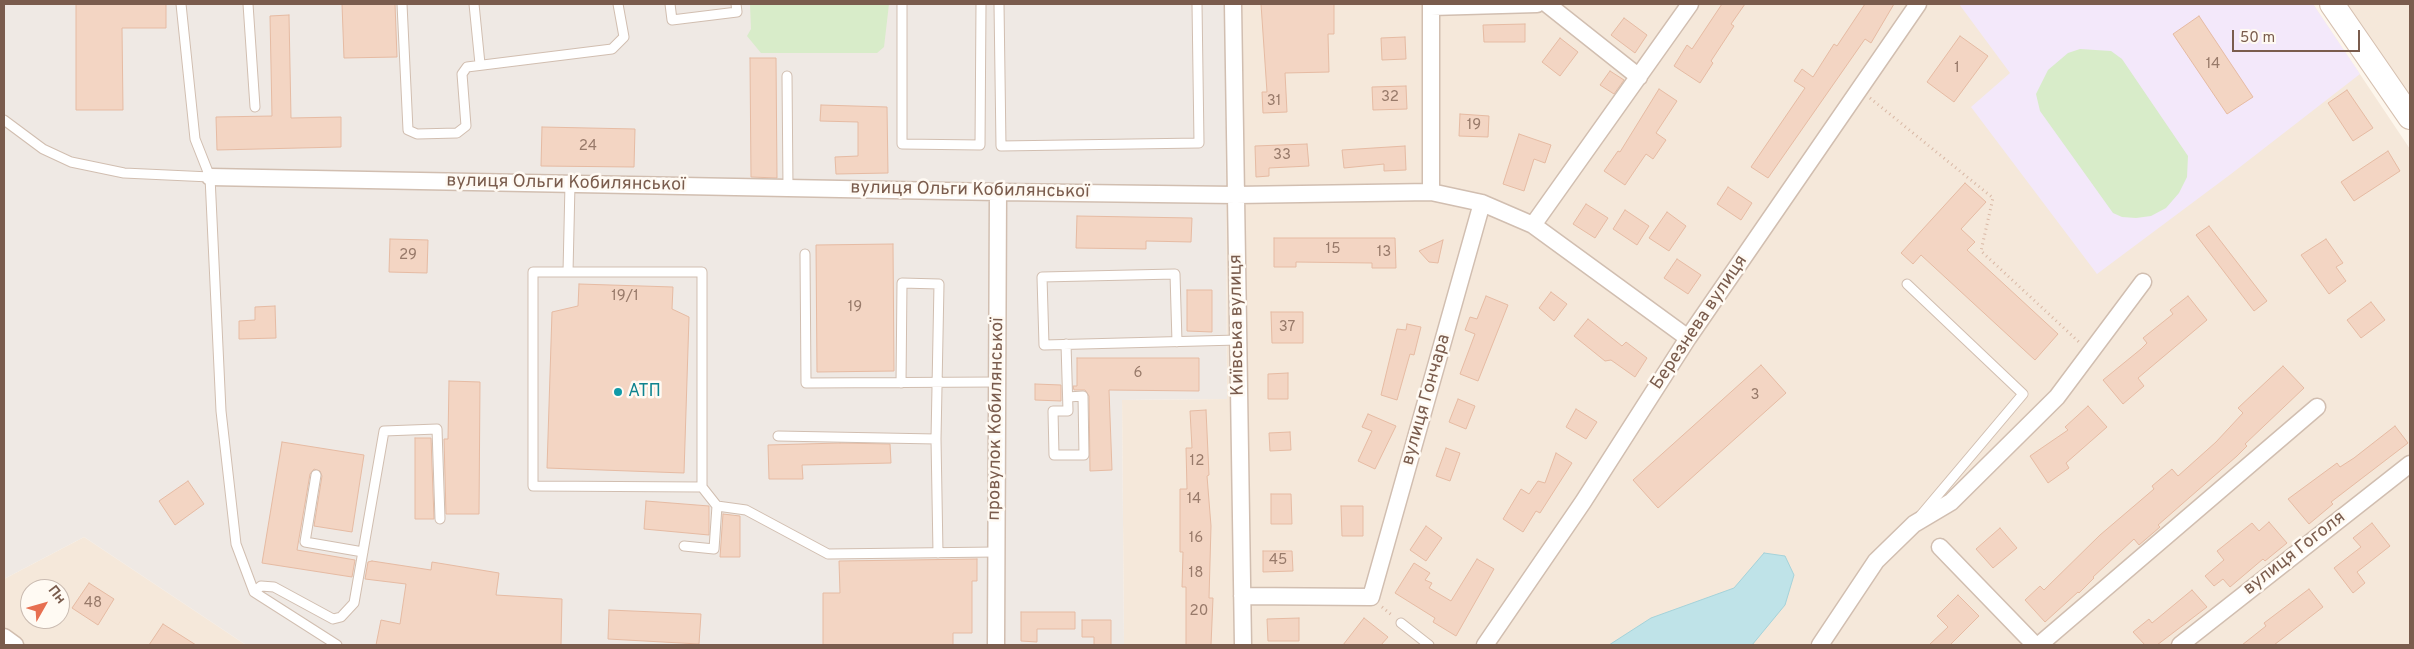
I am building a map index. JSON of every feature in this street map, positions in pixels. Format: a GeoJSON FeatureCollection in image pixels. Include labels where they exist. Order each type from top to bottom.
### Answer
{"type":"FeatureCollection","features":[{"type":"Feature","properties":{"kind":"main road"},"geometry":{"type":"LineString","coordinates":[[2332,4],[2410,118]]}},
{"type":"Feature","properties":{"kind":"street","name":"Київська вулиця"},"geometry":{"type":"LineString","coordinates":[[1233,4],[1243,645]]}},
{"type":"Feature","properties":{"kind":"street"},"geometry":{"type":"LineString","coordinates":[[1431,192],[1431,5],[1537,4]]}},
{"type":"Feature","properties":{"kind":"street"},"geometry":{"type":"LineString","coordinates":[[1546,4],[1638,77]]}},
{"type":"Feature","properties":{"kind":"street"},"geometry":{"type":"LineString","coordinates":[[1533,225],[1690,4]]}},
{"type":"Feature","properties":{"kind":"street","name":"Березнева вулиця"},"geometry":{"type":"LineString","coordinates":[[1485,645],[1583,502],[1688,338],[1918,4]]}},
{"type":"Feature","properties":{"kind":"street","name":"вулиця Ольги Кобилянської"},"geometry":{"type":"LineString","coordinates":[[210,177],[1236,195],[1431,192],[1482,203],[1533,225],[1688,338]]}},
{"type":"Feature","properties":{"kind":"street","name":"провулок Кобилянської"},"geometry":{"type":"LineString","coordinates":[[996,645],[998,192]]}},
{"type":"Feature","properties":{"kind":"street","name":"вулиця Гончара"},"geometry":{"type":"LineString","coordinates":[[1371,597],[1482,203]]}},
{"type":"Feature","properties":{"kind":"street"},"geometry":{"type":"LineString","coordinates":[[1820,645],[1876,561],[1914,524],[1950,502],[2057,397],[2144,282]]}},
{"type":"Feature","properties":{"kind":"street"},"geometry":{"type":"LineString","coordinates":[[1940,547],[2037,645],[2317,407]]}},
{"type":"Feature","properties":{"kind":"street","name":"вулиця Гоголя"},"geometry":{"type":"LineString","coordinates":[[2180,645],[2410,464]]}},
{"type":"Feature","properties":{"kind":"street"},"geometry":{"type":"LineString","coordinates":[[1242,596],[1371,597]]}},
{"type":"Feature","properties":{"kind":"lane"},"geometry":{"type":"LineString","coordinates":[[181,4],[195,138],[210,177],[222,420],[236,544],[254,592],[337,645]]}},
{"type":"Feature","properties":{"kind":"lane"},"geometry":{"type":"LineString","coordinates":[[248,4],[254,107]]}},
{"type":"Feature","properties":{"kind":"lane"},"geometry":{"type":"LineString","coordinates":[[402,4],[408,130],[418,134],[457,134],[466,126],[462,74],[466,68],[480,64],[612,49],[624,37],[618,4]]}},
{"type":"Feature","properties":{"kind":"lane"},"geometry":{"type":"LineString","coordinates":[[474,4],[480,64]]}},
{"type":"Feature","properties":{"kind":"lane"},"geometry":{"type":"LineString","coordinates":[[670,4],[672,20],[737,12],[736,4]]}},
{"type":"Feature","properties":{"kind":"lane"},"geometry":{"type":"LineString","coordinates":[[902,4],[902,144],[970,145],[980,145],[981,4]]}},
{"type":"Feature","properties":{"kind":"lane"},"geometry":{"type":"LineString","coordinates":[[999,4],[1001,146],[1199,143],[1197,4]]}},
{"type":"Feature","properties":{"kind":"lane"},"geometry":{"type":"LineString","coordinates":[[787,76],[788,188]]}},
{"type":"Feature","properties":{"kind":"lane"},"geometry":{"type":"LineString","coordinates":[[4,120],[44,148],[71,162],[124,173],[210,177]]}},
{"type":"Feature","properties":{"kind":"lane"},"geometry":{"type":"LineString","coordinates":[[568,272],[570,184]]}},
{"type":"Feature","properties":{"kind":"lane"},"geometry":{"type":"LineString","coordinates":[[805,254],[806,383],[998,382]]}},
{"type":"Feature","properties":{"kind":"lane"},"geometry":{"type":"LineString","coordinates":[[684,546],[714,549],[717,506],[702,487],[702,272],[533,272],[533,486],[702,487]]}},
{"type":"Feature","properties":{"kind":"lane"},"geometry":{"type":"LineString","coordinates":[[1177,342],[1175,274],[1042,277],[1044,345],[1066,344],[1177,342],[1238,340]]}},
{"type":"Feature","properties":{"kind":"lane"},"geometry":{"type":"LineString","coordinates":[[901,383],[902,283],[938,284],[936,439],[938,553]]}},
{"type":"Feature","properties":{"kind":"lane"},"geometry":{"type":"LineString","coordinates":[[1907,284],[2023,394],[1914,524]]}},
{"type":"Feature","properties":{"kind":"lane"},"geometry":{"type":"LineString","coordinates":[[1066,344],[1068,411],[1053,411],[1054,455],[1084,455],[1083,396],[1068,397]]}},
{"type":"Feature","properties":{"kind":"lane"},"geometry":{"type":"LineString","coordinates":[[254,592],[261,586],[274,587],[333,619],[341,617],[354,603],[384,432],[437,428],[440,519]]}},
{"type":"Feature","properties":{"kind":"lane"},"geometry":{"type":"LineString","coordinates":[[778,436],[936,439]]}},
{"type":"Feature","properties":{"kind":"lane"},"geometry":{"type":"LineString","coordinates":[[316,475],[305,542],[363,552]]}},
{"type":"Feature","properties":{"kind":"lane"},"geometry":{"type":"LineString","coordinates":[[717,506],[746,510],[828,554],[995,552]]}},
{"type":"Feature","properties":{"kind":"lane"},"geometry":{"type":"LineString","coordinates":[[1401,623],[1429,645]]}},
{"type":"Feature","properties":{"kind":"path"},"geometry":{"type":"LineString","coordinates":[[1859,89],[1993,198],[1981,250],[2090,353]]}},
{"type":"Feature","properties":{"kind":"path"},"geometry":{"type":"LineString","coordinates":[[1371,597],[1401,623]]}},
{"type":"Feature","properties":{"kind":"shaded area"},"geometry":{"type":"Polygon","coordinates":[[[4,4],[1225,4],[1227,399],[1122,400],[1124,645],[246,645],[84,537],[4,579],[4,4]]]}},
{"type":"Feature","properties":{"kind":"shaded area"},"geometry":{"type":"Polygon","coordinates":[[[1225,4],[2313,4],[2410,149],[2410,645],[1124,645],[1122,400],[1227,399],[1225,4]]]}},
{"type":"Feature","properties":{"kind":"shaded area"},"geometry":{"type":"Polygon","coordinates":[[[1959,4],[2313,4],[2360,74],[2231,174],[2097,274],[1971,107],[2010,73],[1959,4]]]}},
{"type":"Feature","properties":{"kind":"shaded area"},"geometry":{"type":"Polygon","coordinates":[[[2344,4],[2410,4],[2410,104],[2344,4]]]}},
{"type":"Feature","properties":{"kind":"shaded area"},"geometry":{"type":"Polygon","coordinates":[[[84,537],[246,645],[4,645],[4,579],[84,537]]]}},
{"type":"Feature","properties":{"kind":"green space"},"geometry":{"type":"Polygon","coordinates":[[[750,4],[889,4],[884,47],[877,53],[761,53],[747,36],[751,29],[750,4]]]}},
{"type":"Feature","properties":{"kind":"green space"},"geometry":{"type":"Polygon","coordinates":[[[2080,49],[2111,51],[2122,59],[2188,156],[2187,177],[2179,193],[2166,208],[2151,216],[2122,217],[2113,213],[2040,111],[2036,94],[2048,70],[2068,53],[2080,49]]]}},
{"type":"Feature","properties":{"kind":"water"},"geometry":{"type":"Polygon","coordinates":[[[1764,553],[1785,556],[1794,575],[1785,605],[1752,645],[1609,645],[1651,618],[1734,588],[1764,553]]]}},
{"type":"Feature","properties":{"kind":"building"},"geometry":{"type":"Polygon","coordinates":[[[76,4],[166,4],[166,28],[122,28],[123,110],[76,110],[76,4]]]}},
{"type":"Feature","properties":{"kind":"building"},"geometry":{"type":"Polygon","coordinates":[[[342,4],[395,4],[397,57],[344,58],[342,4]]]}},
{"type":"Feature","properties":{"kind":"building"},"geometry":{"type":"Polygon","coordinates":[[[1261,4],[1334,4],[1334,34],[1328,34],[1329,72],[1285,73],[1287,112],[1263,113],[1262,92],[1267,92],[1261,4]]]}},
{"type":"Feature","properties":{"kind":"building"},"geometry":{"type":"Polygon","coordinates":[[[1722,4],[1745,4],[1731,24],[1734,26],[1711,61],[1713,63],[1700,83],[1674,66],[1687,45],[1692,49],[1722,4]]]}},
{"type":"Feature","properties":{"kind":"building"},"geometry":{"type":"Polygon","coordinates":[[[1865,4],[1894,4],[1871,43],[1865,39],[1768,178],[1751,167],[1805,88],[1794,81],[1802,69],[1813,77],[1834,44],[1837,46],[1865,4]]]}},
{"type":"Feature","properties":{"kind":"building"},"geometry":{"type":"Polygon","coordinates":[[[289,15],[291,118],[341,117],[341,147],[217,150],[216,117],[272,116],[270,16],[289,15]]]}},
{"type":"Feature","properties":{"kind":"building"},"geometry":{"type":"Polygon","coordinates":[[[2199,16],[2253,97],[2227,114],[2173,34],[2199,16]]]}},
{"type":"Feature","properties":{"kind":"building"},"geometry":{"type":"Polygon","coordinates":[[[1624,18],[1647,35],[1635,53],[1611,35],[1624,18]]]}},
{"type":"Feature","properties":{"kind":"building"},"geometry":{"type":"Polygon","coordinates":[[[1525,24],[1525,42],[1484,42],[1483,25],[1525,24]]]}},
{"type":"Feature","properties":{"kind":"building"},"geometry":{"type":"Polygon","coordinates":[[[1960,36],[1988,56],[1954,102],[1927,82],[1960,36]]]}},
{"type":"Feature","properties":{"kind":"building"},"geometry":{"type":"Polygon","coordinates":[[[1405,37],[1406,59],[1382,60],[1381,38],[1405,37]]]}},
{"type":"Feature","properties":{"kind":"building"},"geometry":{"type":"Polygon","coordinates":[[[1560,38],[1578,52],[1560,76],[1542,62],[1560,38]]]}},
{"type":"Feature","properties":{"kind":"building"},"geometry":{"type":"Polygon","coordinates":[[[750,58],[776,58],[777,178],[751,177],[750,58]]]}},
{"type":"Feature","properties":{"kind":"building"},"geometry":{"type":"Polygon","coordinates":[[[1610,71],[1624,80],[1614,94],[1600,85],[1610,71]]]}},
{"type":"Feature","properties":{"kind":"building"},"geometry":{"type":"Polygon","coordinates":[[[1406,86],[1407,109],[1373,110],[1372,87],[1406,86]]]}},
{"type":"Feature","properties":{"kind":"building"},"geometry":{"type":"Polygon","coordinates":[[[1659,89],[1677,101],[1656,133],[1666,140],[1653,159],[1646,154],[1625,185],[1604,171],[1618,151],[1620,152],[1659,89]]]}},
{"type":"Feature","properties":{"kind":"building"},"geometry":{"type":"Polygon","coordinates":[[[2347,90],[2373,128],[2353,141],[2328,103],[2347,90]]]}},
{"type":"Feature","properties":{"kind":"building"},"geometry":{"type":"Polygon","coordinates":[[[821,105],[887,107],[888,173],[836,174],[835,157],[858,156],[858,122],[820,121],[821,105]]]}},
{"type":"Feature","properties":{"kind":"building"},"geometry":{"type":"Polygon","coordinates":[[[1460,114],[1489,116],[1488,137],[1459,136],[1460,114]]]}},
{"type":"Feature","properties":{"kind":"building"},"geometry":{"type":"Polygon","coordinates":[[[542,127],[635,129],[634,167],[541,166],[542,127]]]}},
{"type":"Feature","properties":{"kind":"building"},"geometry":{"type":"Polygon","coordinates":[[[1519,134],[1551,145],[1545,163],[1534,159],[1524,191],[1503,184],[1519,134]]]}},
{"type":"Feature","properties":{"kind":"building"},"geometry":{"type":"Polygon","coordinates":[[[1307,144],[1309,166],[1269,168],[1269,176],[1256,177],[1255,146],[1307,144]]]}},
{"type":"Feature","properties":{"kind":"building"},"geometry":{"type":"Polygon","coordinates":[[[1405,146],[1406,170],[1384,171],[1384,164],[1344,168],[1342,150],[1405,146]]]}},
{"type":"Feature","properties":{"kind":"building"},"geometry":{"type":"Polygon","coordinates":[[[2388,151],[2400,171],[2354,201],[2341,182],[2388,151]]]}},
{"type":"Feature","properties":{"kind":"building"},"geometry":{"type":"Polygon","coordinates":[[[1965,183],[1986,202],[1961,229],[1975,242],[1967,250],[2058,334],[2035,360],[1921,255],[1913,264],[1901,253],[1965,183]]]}},
{"type":"Feature","properties":{"kind":"building"},"geometry":{"type":"Polygon","coordinates":[[[1728,187],[1752,203],[1741,220],[1717,204],[1728,187]]]}},
{"type":"Feature","properties":{"kind":"building"},"geometry":{"type":"Polygon","coordinates":[[[1586,204],[1608,218],[1595,238],[1573,224],[1586,204]]]}},
{"type":"Feature","properties":{"kind":"building"},"geometry":{"type":"Polygon","coordinates":[[[1625,210],[1649,226],[1637,245],[1613,229],[1625,210]]]}},
{"type":"Feature","properties":{"kind":"building"},"geometry":{"type":"Polygon","coordinates":[[[1667,212],[1686,226],[1669,251],[1649,238],[1667,212]]]}},
{"type":"Feature","properties":{"kind":"building"},"geometry":{"type":"Polygon","coordinates":[[[1077,216],[1192,218],[1191,242],[1146,241],[1146,249],[1076,248],[1077,216]]]}},
{"type":"Feature","properties":{"kind":"building"},"geometry":{"type":"Polygon","coordinates":[[[2209,226],[2267,301],[2254,311],[2196,235],[2209,226]]]}},
{"type":"Feature","properties":{"kind":"building"},"geometry":{"type":"Polygon","coordinates":[[[1274,238],[1395,238],[1396,268],[1372,268],[1372,263],[1296,262],[1296,267],[1274,267],[1274,238]]]}},
{"type":"Feature","properties":{"kind":"building"},"geometry":{"type":"Polygon","coordinates":[[[390,239],[428,240],[427,273],[389,272],[390,239]]]}},
{"type":"Feature","properties":{"kind":"building"},"geometry":{"type":"Polygon","coordinates":[[[2326,239],[2343,263],[2336,267],[2346,281],[2329,294],[2301,255],[2326,239]]]}},
{"type":"Feature","properties":{"kind":"building"},"geometry":{"type":"Polygon","coordinates":[[[1443,240],[1438,263],[1429,262],[1419,251],[1443,240]]]}},
{"type":"Feature","properties":{"kind":"building"},"geometry":{"type":"Polygon","coordinates":[[[893,244],[894,371],[817,372],[816,245],[893,244]]]}},
{"type":"Feature","properties":{"kind":"building"},"geometry":{"type":"Polygon","coordinates":[[[1677,259],[1701,275],[1688,294],[1664,278],[1677,259]]]}},
{"type":"Feature","properties":{"kind":"building","name":"АТП"},"geometry":{"type":"Polygon","coordinates":[[[579,284],[673,287],[672,309],[689,317],[684,473],[547,468],[552,312],[578,306],[579,284]]]}},
{"type":"Feature","properties":{"kind":"building"},"geometry":{"type":"Polygon","coordinates":[[[1187,290],[1212,290],[1212,332],[1187,331],[1187,290]]]}},
{"type":"Feature","properties":{"kind":"building"},"geometry":{"type":"Polygon","coordinates":[[[1551,292],[1567,304],[1554,321],[1539,308],[1551,292]]]}},
{"type":"Feature","properties":{"kind":"building"},"geometry":{"type":"Polygon","coordinates":[[[1486,296],[1508,305],[1478,381],[1460,374],[1475,334],[1465,330],[1470,317],[1477,319],[1486,296]]]}},
{"type":"Feature","properties":{"kind":"building"},"geometry":{"type":"Polygon","coordinates":[[[2188,296],[2207,320],[2138,378],[2144,386],[2123,404],[2103,380],[2141,349],[2147,343],[2143,338],[2173,314],[2170,310],[2188,296]]]}},
{"type":"Feature","properties":{"kind":"building"},"geometry":{"type":"Polygon","coordinates":[[[2371,302],[2385,320],[2361,338],[2347,320],[2371,302]]]}},
{"type":"Feature","properties":{"kind":"building"},"geometry":{"type":"Polygon","coordinates":[[[275,306],[276,338],[239,339],[239,321],[255,320],[255,307],[275,306]]]}},
{"type":"Feature","properties":{"kind":"building"},"geometry":{"type":"Polygon","coordinates":[[[1271,312],[1303,312],[1303,343],[1272,343],[1271,312]]]}},
{"type":"Feature","properties":{"kind":"building"},"geometry":{"type":"Polygon","coordinates":[[[1588,319],[1622,346],[1626,342],[1647,358],[1635,377],[1611,360],[1605,361],[1574,336],[1588,319]]]}},
{"type":"Feature","properties":{"kind":"building"},"geometry":{"type":"Polygon","coordinates":[[[1407,324],[1421,327],[1414,355],[1410,354],[1397,400],[1381,395],[1397,329],[1406,330],[1407,324]]]}},
{"type":"Feature","properties":{"kind":"building"},"geometry":{"type":"Polygon","coordinates":[[[1077,358],[1199,358],[1199,391],[1109,390],[1112,470],[1090,471],[1089,396],[1085,390],[1074,390],[1073,386],[1077,386],[1077,358]]]}},
{"type":"Feature","properties":{"kind":"building"},"geometry":{"type":"Polygon","coordinates":[[[1761,365],[1786,393],[1658,508],[1633,480],[1761,365]]]}},
{"type":"Feature","properties":{"kind":"building"},"geometry":{"type":"Polygon","coordinates":[[[2283,366],[2304,388],[2245,444],[2247,446],[2237,456],[2158,525],[2160,527],[2139,545],[2134,539],[2093,577],[2079,593],[2045,622],[2025,600],[2040,586],[2044,590],[2100,535],[2154,489],[2152,486],[2172,469],[2178,476],[2216,442],[2243,413],[2238,408],[2283,366]]]}},
{"type":"Feature","properties":{"kind":"building"},"geometry":{"type":"Polygon","coordinates":[[[1288,373],[1288,399],[1268,399],[1268,374],[1288,373]]]}},
{"type":"Feature","properties":{"kind":"building"},"geometry":{"type":"Polygon","coordinates":[[[449,381],[480,382],[479,514],[446,514],[444,439],[448,439],[449,381]]]}},
{"type":"Feature","properties":{"kind":"building"},"geometry":{"type":"Polygon","coordinates":[[[1035,384],[1061,385],[1061,401],[1035,400],[1035,384]]]}},
{"type":"Feature","properties":{"kind":"building"},"geometry":{"type":"Polygon","coordinates":[[[1458,399],[1475,406],[1466,429],[1449,422],[1458,399]]]}},
{"type":"Feature","properties":{"kind":"building"},"geometry":{"type":"Polygon","coordinates":[[[2088,406],[2107,427],[2066,463],[2069,468],[2048,483],[2030,456],[2068,430],[2065,427],[2088,406]]]}},
{"type":"Feature","properties":{"kind":"building"},"geometry":{"type":"Polygon","coordinates":[[[1576,409],[1597,422],[1586,439],[1566,427],[1576,409]]]}},
{"type":"Feature","properties":{"kind":"building"},"geometry":{"type":"Polygon","coordinates":[[[1206,410],[1209,475],[1207,476],[1211,526],[1209,598],[1213,598],[1211,645],[1186,645],[1186,587],[1182,587],[1183,552],[1180,552],[1180,489],[1187,489],[1186,448],[1192,448],[1190,411],[1206,410]]]}},
{"type":"Feature","properties":{"kind":"building"},"geometry":{"type":"Polygon","coordinates":[[[1368,414],[1396,426],[1375,469],[1358,461],[1372,431],[1362,427],[1368,414]]]}},
{"type":"Feature","properties":{"kind":"building"},"geometry":{"type":"Polygon","coordinates":[[[2395,426],[2408,443],[2331,502],[2333,504],[2309,524],[2288,499],[2337,463],[2340,467],[2354,458],[2395,426]]]}},
{"type":"Feature","properties":{"kind":"building"},"geometry":{"type":"Polygon","coordinates":[[[1290,432],[1291,450],[1270,451],[1269,433],[1290,432]]]}},
{"type":"Feature","properties":{"kind":"building"},"geometry":{"type":"Polygon","coordinates":[[[415,438],[431,438],[434,519],[415,519],[415,438]]]}},
{"type":"Feature","properties":{"kind":"building"},"geometry":{"type":"Polygon","coordinates":[[[282,442],[364,455],[352,532],[314,526],[322,476],[320,471],[314,469],[310,474],[297,550],[355,560],[352,577],[262,563],[282,442]]]}},
{"type":"Feature","properties":{"kind":"building"},"geometry":{"type":"Polygon","coordinates":[[[890,444],[891,463],[802,465],[803,479],[769,479],[768,445],[890,444]]]}},
{"type":"Feature","properties":{"kind":"building"},"geometry":{"type":"Polygon","coordinates":[[[1446,448],[1460,453],[1450,481],[1436,476],[1446,448]]]}},
{"type":"Feature","properties":{"kind":"building"},"geometry":{"type":"Polygon","coordinates":[[[1556,453],[1572,463],[1540,513],[1536,511],[1523,532],[1503,519],[1521,489],[1529,494],[1538,481],[1545,483],[1556,453]]]}},
{"type":"Feature","properties":{"kind":"building"},"geometry":{"type":"Polygon","coordinates":[[[188,481],[204,504],[175,525],[159,501],[188,481]]]}},
{"type":"Feature","properties":{"kind":"building"},"geometry":{"type":"Polygon","coordinates":[[[1271,494],[1291,494],[1292,524],[1271,524],[1271,494]]]}},
{"type":"Feature","properties":{"kind":"building"},"geometry":{"type":"Polygon","coordinates":[[[646,501],[709,506],[709,535],[644,529],[646,501]]]}},
{"type":"Feature","properties":{"kind":"building"},"geometry":{"type":"Polygon","coordinates":[[[1341,506],[1363,506],[1363,536],[1342,536],[1341,506]]]}},
{"type":"Feature","properties":{"kind":"building"},"geometry":{"type":"Polygon","coordinates":[[[723,514],[740,516],[740,557],[720,557],[723,514]]]}},
{"type":"Feature","properties":{"kind":"building"},"geometry":{"type":"Polygon","coordinates":[[[2269,522],[2287,543],[2265,561],[2263,559],[2230,587],[2223,579],[2214,586],[2205,576],[2224,560],[2217,551],[2252,523],[2259,531],[2269,522]]]}},
{"type":"Feature","properties":{"kind":"building"},"geometry":{"type":"Polygon","coordinates":[[[2372,523],[2390,546],[2357,572],[2365,583],[2353,593],[2334,568],[2361,547],[2353,538],[2372,523]]]}},
{"type":"Feature","properties":{"kind":"building"},"geometry":{"type":"Polygon","coordinates":[[[1426,526],[1442,538],[1426,561],[1410,550],[1426,526]]]}},
{"type":"Feature","properties":{"kind":"building"},"geometry":{"type":"Polygon","coordinates":[[[2000,528],[2017,548],[1993,568],[1976,549],[2000,528]]]}},
{"type":"Feature","properties":{"kind":"building"},"geometry":{"type":"Polygon","coordinates":[[[1263,551],[1292,551],[1293,571],[1263,572],[1263,551]]]}},
{"type":"Feature","properties":{"kind":"building"},"geometry":{"type":"Polygon","coordinates":[[[977,559],[977,581],[972,581],[972,633],[953,633],[953,645],[823,645],[823,593],[840,593],[839,561],[977,559]]]}},
{"type":"Feature","properties":{"kind":"building"},"geometry":{"type":"Polygon","coordinates":[[[1477,559],[1494,569],[1456,636],[1433,622],[1435,618],[1395,593],[1414,563],[1430,573],[1425,580],[1432,583],[1429,588],[1451,601],[1477,559]]]}},
{"type":"Feature","properties":{"kind":"building"},"geometry":{"type":"Polygon","coordinates":[[[368,562],[431,570],[432,562],[499,573],[496,595],[562,599],[561,645],[376,645],[381,620],[400,624],[406,584],[365,579],[368,562]]]}},
{"type":"Feature","properties":{"kind":"building"},"geometry":{"type":"Polygon","coordinates":[[[89,583],[114,599],[98,625],[72,608],[89,583]]]}},
{"type":"Feature","properties":{"kind":"building"},"geometry":{"type":"Polygon","coordinates":[[[2309,589],[2323,607],[2274,645],[2242,645],[2266,626],[2264,623],[2309,589]]]}},
{"type":"Feature","properties":{"kind":"building"},"geometry":{"type":"Polygon","coordinates":[[[2192,590],[2207,607],[2157,645],[2145,645],[2133,632],[2149,619],[2152,623],[2192,590]]]}},
{"type":"Feature","properties":{"kind":"building"},"geometry":{"type":"Polygon","coordinates":[[[1958,595],[1979,616],[1950,645],[1929,645],[1948,627],[1937,616],[1958,595]]]}},
{"type":"Feature","properties":{"kind":"building"},"geometry":{"type":"Polygon","coordinates":[[[609,610],[701,614],[699,644],[608,639],[609,610]]]}},
{"type":"Feature","properties":{"kind":"building"},"geometry":{"type":"Polygon","coordinates":[[[1021,612],[1075,612],[1075,629],[1037,629],[1037,642],[1021,641],[1021,612]]]}},
{"type":"Feature","properties":{"kind":"building"},"geometry":{"type":"Polygon","coordinates":[[[1299,618],[1299,641],[1268,641],[1267,619],[1299,618]]]}},
{"type":"Feature","properties":{"kind":"building"},"geometry":{"type":"Polygon","coordinates":[[[1364,618],[1388,637],[1381,645],[1343,645],[1364,618]]]}},
{"type":"Feature","properties":{"kind":"building"},"geometry":{"type":"Polygon","coordinates":[[[1082,620],[1111,620],[1111,645],[1094,645],[1094,637],[1082,637],[1082,620]]]}},
{"type":"Feature","properties":{"kind":"building"},"geometry":{"type":"Polygon","coordinates":[[[163,624],[196,645],[149,645],[163,624]]]}},
{"type":"Feature","properties":{"kind":"place","name":"АТП"},"geometry":{"type":"Point","coordinates":[618,392]}}]}
